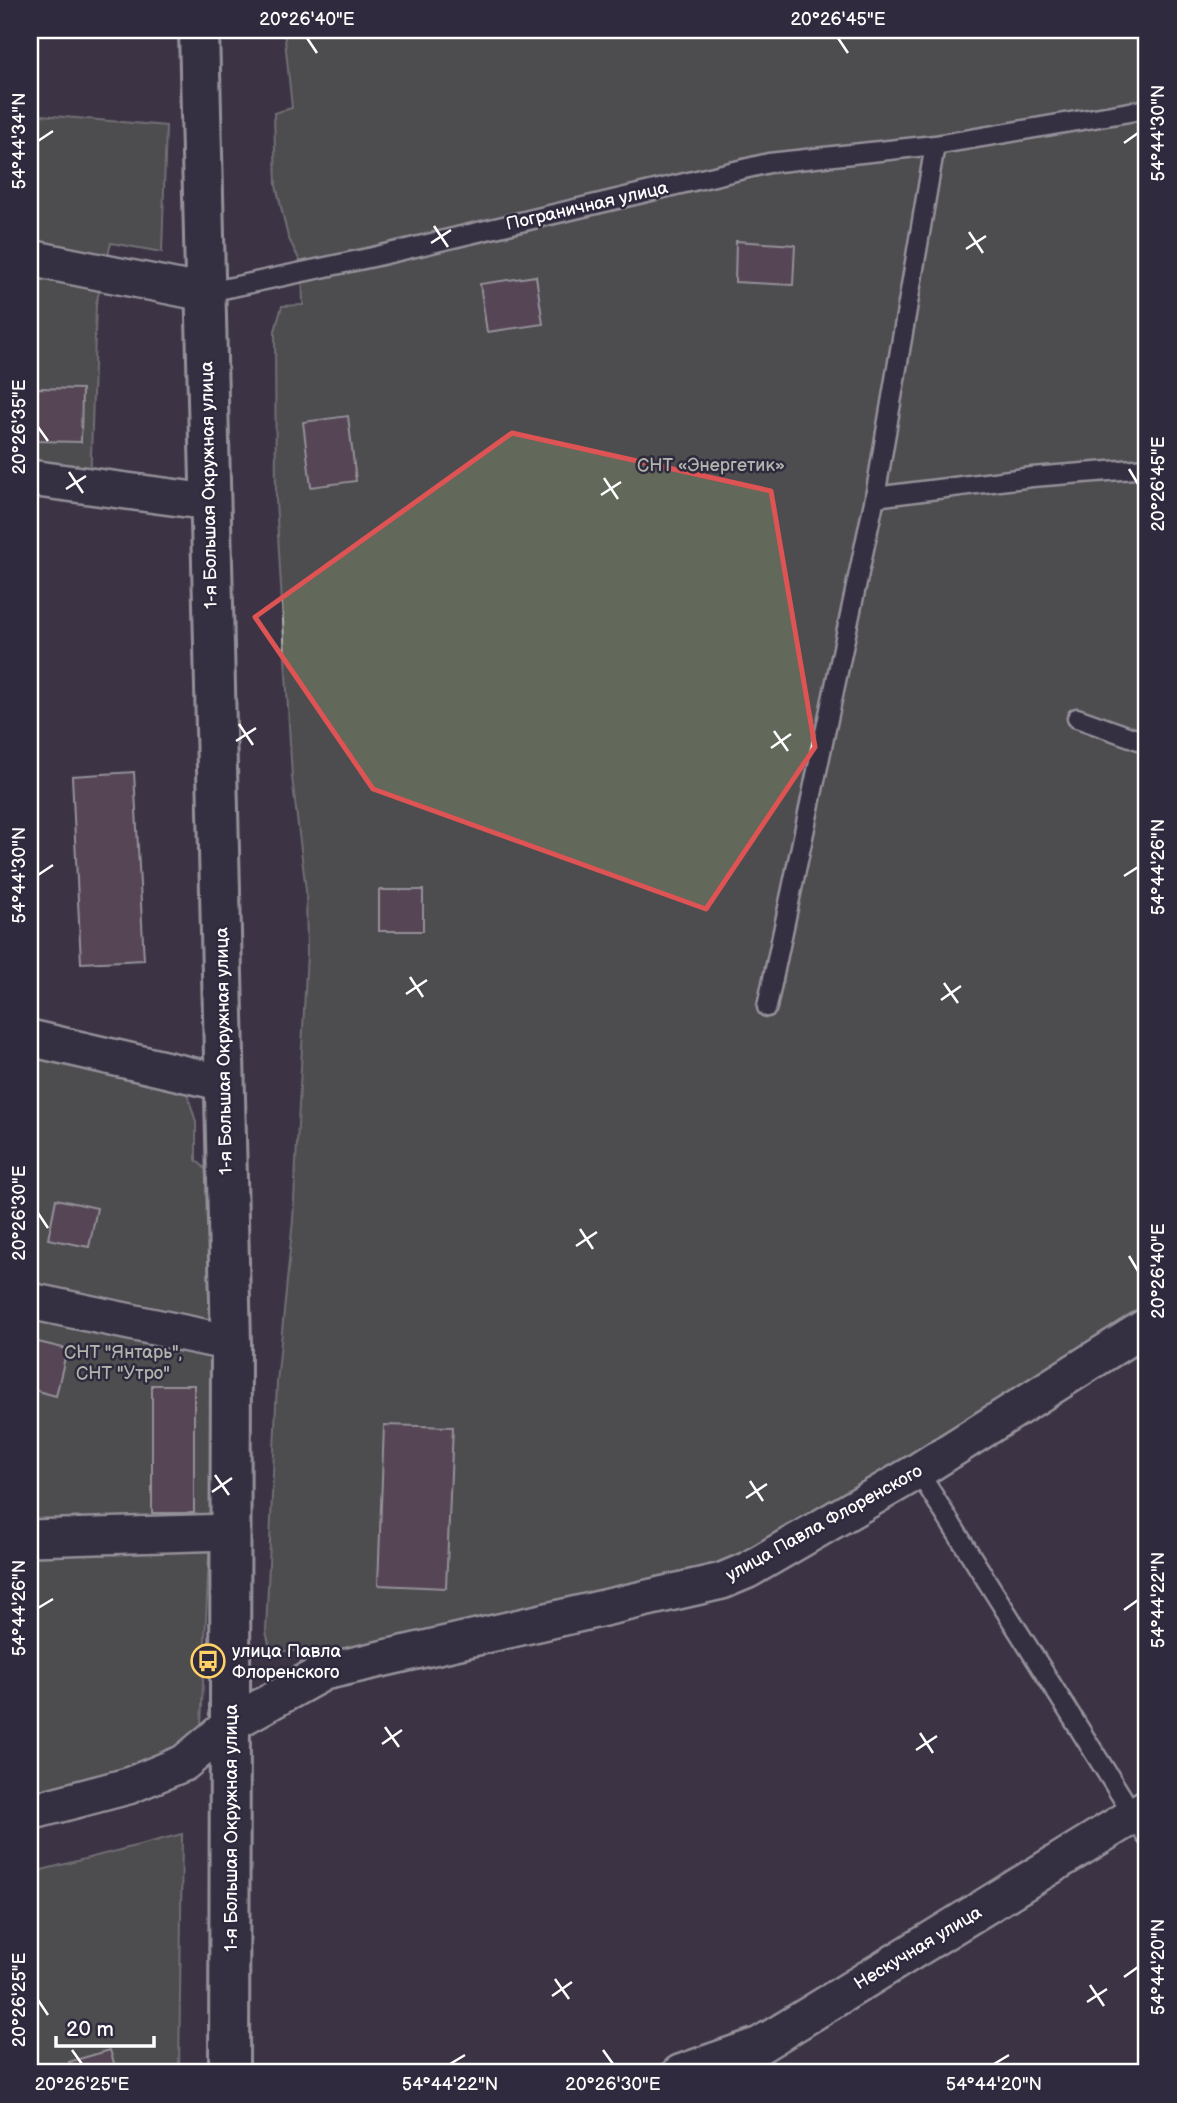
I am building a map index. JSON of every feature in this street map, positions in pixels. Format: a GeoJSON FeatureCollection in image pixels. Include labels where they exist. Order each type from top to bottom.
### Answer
{"type":"FeatureCollection","features":[{"type":"Feature","properties":{"kind":"street","name":"1-я Большая Окружная улица"},"geometry":{"type":"LineString","coordinates":[[199,30],[231,1343],[229,2073]]}},
{"type":"Feature","properties":{"kind":"street","name":"Пограничная улица"},"geometry":{"type":"LineString","coordinates":[[30,258],[204,293]]}},
{"type":"Feature","properties":{"kind":"street"},"geometry":{"type":"LineString","coordinates":[[30,478],[209,502]]}},
{"type":"Feature","properties":{"kind":"street"},"geometry":{"type":"LineString","coordinates":[[30,1038],[224,1083]]}},
{"type":"Feature","properties":{"kind":"street"},"geometry":{"type":"LineString","coordinates":[[30,1301],[231,1343]]}},
{"type":"Feature","properties":{"kind":"street","name":"улица Павла Флоренского"},"geometry":{"type":"LineString","coordinates":[[30,1812],[128,1786],[184,1763],[232,1723],[324,1672],[722,1581],[748,1570],[918,1471],[1147,1326]]}},
{"type":"Feature","properties":{"kind":"street"},"geometry":{"type":"LineString","coordinates":[[30,1538],[229,1532]]}},
{"type":"Feature","properties":{"kind":"street","name":"Нескучная улица"},"geometry":{"type":"LineString","coordinates":[[680,2073],[760,2045],[1143,1820]]}},
{"type":"Feature","properties":{"kind":"lane","name":"Пограничная улица"},"geometry":{"type":"LineString","coordinates":[[204,293],[373,257],[769,163],[934,145],[1147,109]]}},
{"type":"Feature","properties":{"kind":"lane"},"geometry":{"type":"LineString","coordinates":[[768,1007],[875,497],[934,145]]}},
{"type":"Feature","properties":{"kind":"lane"},"geometry":{"type":"LineString","coordinates":[[875,497],[1032,477],[1147,468]]}},
{"type":"Feature","properties":{"kind":"lane"},"geometry":{"type":"LineString","coordinates":[[1077,718],[1147,743]]}},
{"type":"Feature","properties":{"kind":"lane"},"geometry":{"type":"LineString","coordinates":[[918,1471],[1143,1820]]}},
{"type":"Feature","properties":{"kind":"highlighted area"},"geometry":{"type":"Polygon","coordinates":[[[512,433],[771,491],[815,747],[706,909],[373,789],[255,617],[512,433]]]}},
{"type":"Feature","properties":{"kind":"green space","name":"СНТ «Энергетик»"},"geometry":{"type":"Polygon","coordinates":[[[284,30],[1147,30],[1147,1327],[738,1581],[347,1651],[271,1651],[266,1632],[277,1383],[293,1220],[307,953],[306,890],[292,777],[276,500],[275,331],[282,306],[303,305],[302,265],[288,237],[276,185],[274,113],[292,108],[284,30]]]}},
{"type":"Feature","properties":{"kind":"green space"},"geometry":{"type":"Polygon","coordinates":[[[30,114],[166,126],[162,252],[111,243],[96,304],[90,486],[30,481],[30,114]]]}},
{"type":"Feature","properties":{"kind":"green space","name":"СНТ \"Янтарь\", СНТ \"Утро\""},"geometry":{"type":"Polygon","coordinates":[[[30,1035],[177,1061],[196,1122],[196,1160],[210,1173],[217,1382],[200,1747],[30,1798],[30,1035]]]}},
{"type":"Feature","properties":{"kind":"green space"},"geometry":{"type":"Polygon","coordinates":[[[182,1834],[179,2073],[30,2073],[30,1873],[182,1834]]]}},
{"type":"Feature","properties":{"kind":"building"},"geometry":{"type":"Polygon","coordinates":[[[736,241],[795,245],[793,285],[735,282],[736,241]]]}},
{"type":"Feature","properties":{"kind":"building"},"geometry":{"type":"Polygon","coordinates":[[[536,276],[543,324],[487,332],[480,284],[536,276]]]}},
{"type":"Feature","properties":{"kind":"building"},"geometry":{"type":"Polygon","coordinates":[[[37,388],[82,389],[81,442],[36,441],[37,388]]]}},
{"type":"Feature","properties":{"kind":"building"},"geometry":{"type":"Polygon","coordinates":[[[348,416],[356,481],[311,487],[303,422],[348,416]]]}},
{"type":"Feature","properties":{"kind":"building"},"geometry":{"type":"Polygon","coordinates":[[[134,772],[144,960],[81,963],[72,776],[134,772]]]}},
{"type":"Feature","properties":{"kind":"building"},"geometry":{"type":"Polygon","coordinates":[[[379,890],[423,890],[423,931],[379,931],[379,890]]]}},
{"type":"Feature","properties":{"kind":"building"},"geometry":{"type":"Polygon","coordinates":[[[56,1199],[97,1208],[89,1247],[48,1239],[56,1199]]]}},
{"type":"Feature","properties":{"kind":"building"},"geometry":{"type":"Polygon","coordinates":[[[34,1341],[67,1349],[56,1396],[30,1389],[30,1357],[34,1341]]]}},
{"type":"Feature","properties":{"kind":"building"},"geometry":{"type":"Polygon","coordinates":[[[152,1385],[194,1385],[194,1513],[152,1513],[152,1385]]]}},
{"type":"Feature","properties":{"kind":"building"},"geometry":{"type":"Polygon","coordinates":[[[384,1425],[453,1427],[446,1588],[378,1585],[384,1425]]]}},
{"type":"Feature","properties":{"kind":"building"},"geometry":{"type":"Polygon","coordinates":[[[110,2050],[117,2073],[73,2073],[69,2062],[110,2050]]]}},
{"type":"Feature","properties":{"kind":"place","name":"улица Павла Флоренского"},"geometry":{"type":"Point","coordinates":[208,1661]}}]}
